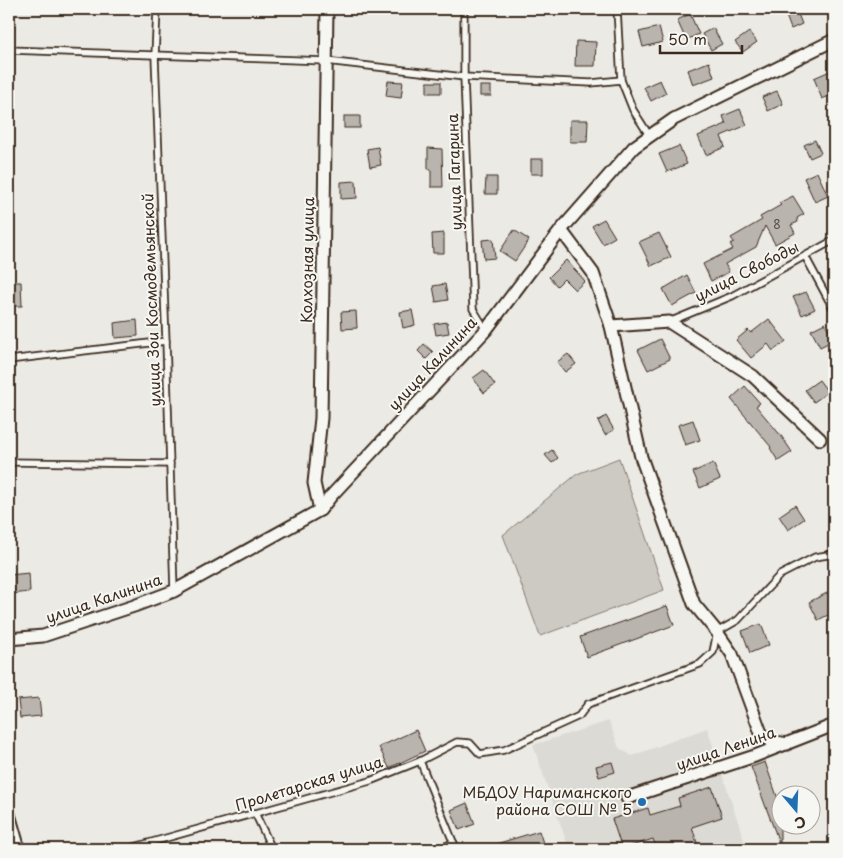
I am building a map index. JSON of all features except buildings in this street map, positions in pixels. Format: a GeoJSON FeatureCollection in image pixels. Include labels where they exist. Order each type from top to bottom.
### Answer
{"type":"FeatureCollection","features":[{"type":"Feature","properties":{"kind":"street","name":"Колхозная улица"},"geometry":{"type":"LineString","coordinates":[[320,510],[314,483],[321,418],[327,9]]}},
{"type":"Feature","properties":{"kind":"street","name":"улица Калинина"},"geometry":{"type":"LineString","coordinates":[[9,639],[43,636],[174,591],[320,510],[486,330],[561,230],[634,147],[674,119],[834,40]]}},
{"type":"Feature","properties":{"kind":"street"},"geometry":{"type":"LineString","coordinates":[[561,230],[593,273],[611,326],[641,457],[694,604],[718,632],[732,654],[761,733],[772,740],[787,744]]}},
{"type":"Feature","properties":{"kind":"street"},"geometry":{"type":"LineString","coordinates":[[611,326],[669,322],[753,376],[820,439]]}},
{"type":"Feature","properties":{"kind":"street","name":"улица Ленина"},"geometry":{"type":"LineString","coordinates":[[626,798],[755,756],[834,725]]}},
{"type":"Feature","properties":{"kind":"street"},"geometry":{"type":"LineString","coordinates":[[9,814],[19,849]]}},
{"type":"Feature","properties":{"kind":"lane","name":"улица Зои Космодемьянской"},"geometry":{"type":"LineString","coordinates":[[157,9],[155,56],[174,591]]}},
{"type":"Feature","properties":{"kind":"lane","name":"улица Гагарина"},"geometry":{"type":"LineString","coordinates":[[464,9],[464,77],[472,309],[486,330]]}},
{"type":"Feature","properties":{"kind":"lane"},"geometry":{"type":"LineString","coordinates":[[617,9],[621,80],[632,110],[650,135]]}},
{"type":"Feature","properties":{"kind":"lane"},"geometry":{"type":"LineString","coordinates":[[9,50],[326,61],[464,77],[591,83],[621,80]]}},
{"type":"Feature","properties":{"kind":"lane","name":"улица Свободы"},"geometry":{"type":"LineString","coordinates":[[669,322],[732,296],[834,240]]}},
{"type":"Feature","properties":{"kind":"lane"},"geometry":{"type":"LineString","coordinates":[[805,256],[834,310]]}},
{"type":"Feature","properties":{"kind":"lane"},"geometry":{"type":"LineString","coordinates":[[9,360],[166,342]]}},
{"type":"Feature","properties":{"kind":"lane"},"geometry":{"type":"LineString","coordinates":[[9,462],[170,464]]}},
{"type":"Feature","properties":{"kind":"lane"},"geometry":{"type":"LineString","coordinates":[[718,632],[738,620],[780,575],[815,557],[834,554]]}},
{"type":"Feature","properties":{"kind":"lane","name":"Пролетарская улица"},"geometry":{"type":"LineString","coordinates":[[127,849],[370,781],[420,761],[457,742],[470,743],[480,754],[504,750],[579,716],[588,704],[700,664],[713,652],[718,632]]}},
{"type":"Feature","properties":{"kind":"lane"},"geometry":{"type":"LineString","coordinates":[[420,761],[455,846],[437,849]]}},
{"type":"Feature","properties":{"kind":"lane"},"geometry":{"type":"LineString","coordinates":[[255,813],[272,849]]}},
{"type":"Feature","properties":{"kind":"shaded area"},"geometry":{"type":"Polygon","coordinates":[[[619,458],[664,590],[540,636],[503,535],[577,474],[619,458]]]}},
{"type":"Feature","properties":{"kind":"shaded area","name":"МБДОУ Нариманского района СОШ № 5"},"geometry":{"type":"Polygon","coordinates":[[[609,721],[619,748],[632,756],[707,728],[747,849],[569,849],[533,745],[609,721]]]}},
{"type":"Feature","properties":{"kind":"place","name":"МБДОУ Нариманского района СОШ № 5"},"geometry":{"type":"Point","coordinates":[642,802]}}]}
